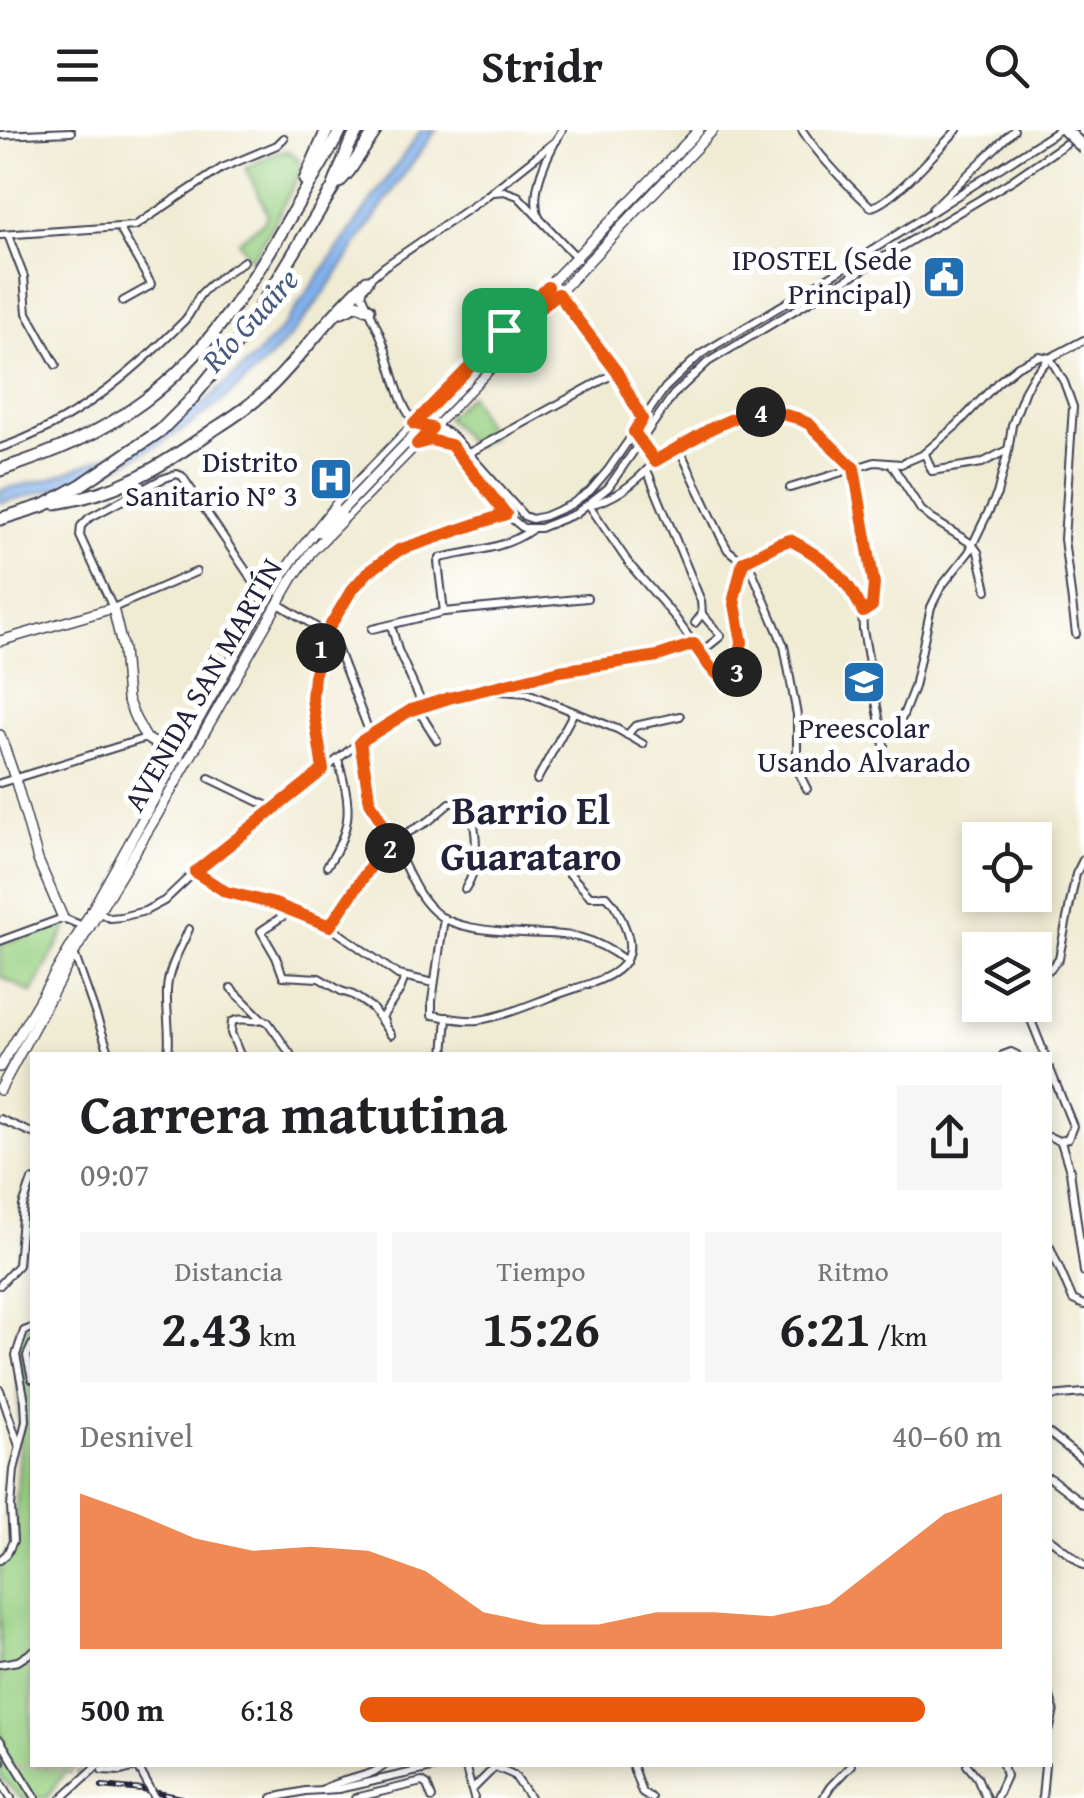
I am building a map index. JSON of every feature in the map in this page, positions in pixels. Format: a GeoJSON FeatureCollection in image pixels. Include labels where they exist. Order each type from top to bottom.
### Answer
{"type":"FeatureCollection","features":[{"type":"Feature","properties":{"kind":"highway"},"geometry":{"type":"LineString","coordinates":[[285,224],[327,130]]}},
{"type":"Feature","properties":{"kind":"highway"},"geometry":{"type":"LineString","coordinates":[[0,470],[55,452],[95,432],[160,388],[218,329],[266,260],[341,130]]}},
{"type":"Feature","properties":{"kind":"highway"},"geometry":{"type":"LineString","coordinates":[[45,505],[160,431],[206,383],[236,346],[333,188],[358,130]]}},
{"type":"Feature","properties":{"kind":"highway"},"geometry":{"type":"LineString","coordinates":[[333,188],[350,171],[376,130]]}},
{"type":"Feature","properties":{"kind":"highway"},"geometry":{"type":"LineString","coordinates":[[1059,131],[1084,148]]}},
{"type":"Feature","properties":{"kind":"highway"},"geometry":{"type":"LineString","coordinates":[[0,519],[119,487],[180,454],[257,400],[367,281]]}},
{"type":"Feature","properties":{"kind":"highway"},"geometry":{"type":"LineString","coordinates":[[334,316],[357,304],[369,309]]}},
{"type":"Feature","properties":{"kind":"main road","name":"AVENIDA SAN MARTÍN"},"geometry":{"type":"LineString","coordinates":[[271,601],[311,552],[520,336],[580,261],[699,130]]}},
{"type":"Feature","properties":{"kind":"main road","name":"AVENIDA SAN MARTÍN"},"geometry":{"type":"LineString","coordinates":[[0,1067],[85,928],[296,556],[326,516],[548,287],[580,261],[713,130]]}},
{"type":"Feature","properties":{"kind":"main road"},"geometry":{"type":"LineString","coordinates":[[521,324],[548,287]]}},
{"type":"Feature","properties":{"kind":"main road"},"geometry":{"type":"LineString","coordinates":[[296,556],[521,324],[554,297]]}},
{"type":"Feature","properties":{"kind":"main road"},"geometry":{"type":"LineString","coordinates":[[417,444],[430,440],[451,445]]}},
{"type":"Feature","properties":{"kind":"main road"},"geometry":{"type":"LineString","coordinates":[[311,552],[333,519]]}},
{"type":"Feature","properties":{"kind":"main road"},"geometry":{"type":"LineString","coordinates":[[0,641],[113,608],[123,650],[127,698],[146,738],[182,759]]}},
{"type":"Feature","properties":{"kind":"main road"},"geometry":{"type":"LineString","coordinates":[[0,735],[38,860],[63,918]]}},
{"type":"Feature","properties":{"kind":"main road","name":"AVENIDA SAN MARTÍN"},"geometry":{"type":"LineString","coordinates":[[0,1090],[85,928],[98,912],[182,759]]}},
{"type":"Feature","properties":{"kind":"street"},"geometry":{"type":"LineString","coordinates":[[539,218],[535,208],[538,187],[562,130]]}},
{"type":"Feature","properties":{"kind":"street"},"geometry":{"type":"LineString","coordinates":[[802,130],[844,183],[871,206],[878,206],[894,194],[958,130]]}},
{"type":"Feature","properties":{"kind":"street"},"geometry":{"type":"LineString","coordinates":[[921,219],[1014,130]]}},
{"type":"Feature","properties":{"kind":"street"},"geometry":{"type":"LineString","coordinates":[[557,140],[367,281],[362,294],[414,424],[448,432],[518,512],[532,518],[570,505],[590,491],[678,374],[702,354],[1059,131]]}},
{"type":"Feature","properties":{"kind":"street"},"geometry":{"type":"LineString","coordinates":[[1059,131],[1055,143],[1062,147]]}},
{"type":"Feature","properties":{"kind":"street"},"geometry":{"type":"LineString","coordinates":[[0,135],[71,132]]}},
{"type":"Feature","properties":{"kind":"street"},"geometry":{"type":"LineString","coordinates":[[589,505],[608,488],[685,381],[717,356],[1083,134]]}},
{"type":"Feature","properties":{"kind":"street"},"geometry":{"type":"LineString","coordinates":[[56,365],[27,313],[24,277],[4,235],[135,226],[222,168],[277,145],[284,138]]}},
{"type":"Feature","properties":{"kind":"street"},"geometry":{"type":"LineString","coordinates":[[488,194],[511,192],[580,261]]}},
{"type":"Feature","properties":{"kind":"street"},"geometry":{"type":"LineString","coordinates":[[119,228],[151,284],[123,302]]}},
{"type":"Feature","properties":{"kind":"street"},"geometry":{"type":"LineString","coordinates":[[0,448],[79,410],[123,380],[190,316],[201,293],[244,261]]}},
{"type":"Feature","properties":{"kind":"street"},"geometry":{"type":"LineString","coordinates":[[554,297],[617,372],[648,428]]}},
{"type":"Feature","properties":{"kind":"street"},"geometry":{"type":"LineString","coordinates":[[898,728],[914,687],[931,608],[972,544],[997,494],[1012,425],[1024,392],[1050,358],[1084,340]]}},
{"type":"Feature","properties":{"kind":"street"},"geometry":{"type":"LineString","coordinates":[[790,488],[854,468],[880,462],[892,465],[925,454],[1018,366],[1039,356],[1050,358],[1074,407],[1064,539],[1076,634]]}},
{"type":"Feature","properties":{"kind":"street"},"geometry":{"type":"LineString","coordinates":[[468,454],[617,372]]}},
{"type":"Feature","properties":{"kind":"street"},"geometry":{"type":"LineString","coordinates":[[444,612],[440,558],[502,545],[559,522],[610,498],[655,461],[712,428],[739,416],[774,412],[809,424],[854,468],[874,584],[873,602],[863,612]]}},
{"type":"Feature","properties":{"kind":"street"},"geometry":{"type":"LineString","coordinates":[[432,428],[451,445],[506,514],[522,528],[532,530]]}},
{"type":"Feature","properties":{"kind":"street"},"geometry":{"type":"LineString","coordinates":[[634,432],[655,461]]}},
{"type":"Feature","properties":{"kind":"street"},"geometry":{"type":"LineString","coordinates":[[679,448],[722,540],[728,550],[745,561],[784,646],[797,716],[798,768],[807,789]]}},
{"type":"Feature","properties":{"kind":"street"},"geometry":{"type":"LineString","coordinates":[[925,454],[932,471],[982,463],[1008,450]]}},
{"type":"Feature","properties":{"kind":"street"},"geometry":{"type":"LineString","coordinates":[[892,465],[921,510],[972,544],[986,590]]}},
{"type":"Feature","properties":{"kind":"street"},"geometry":{"type":"LineString","coordinates":[[648,470],[701,601],[702,614],[721,636],[700,653]]}},
{"type":"Feature","properties":{"kind":"street"},"geometry":{"type":"LineString","coordinates":[[196,572],[113,608],[80,536],[82,526],[89,518],[162,480],[182,476],[271,601],[326,633]]}},
{"type":"Feature","properties":{"kind":"street"},"geometry":{"type":"LineString","coordinates":[[589,505],[630,565],[727,684],[737,671],[742,642],[734,599],[745,561],[790,540],[818,557],[846,580],[863,612],[884,745]]}},
{"type":"Feature","properties":{"kind":"street"},"geometry":{"type":"LineString","coordinates":[[323,770],[312,688],[326,633],[351,591],[368,572],[399,550],[506,514]]}},
{"type":"Feature","properties":{"kind":"street"},"geometry":{"type":"LineString","coordinates":[[372,629],[444,612],[586,598]]}},
{"type":"Feature","properties":{"kind":"street"},"geometry":{"type":"LineString","coordinates":[[695,623],[702,614]]}},
{"type":"Feature","properties":{"kind":"street"},"geometry":{"type":"LineString","coordinates":[[391,625],[420,707],[437,740]]}},
{"type":"Feature","properties":{"kind":"street"},"geometry":{"type":"LineString","coordinates":[[98,912],[110,918],[144,911],[164,901],[195,872],[370,734],[420,707],[560,671],[658,656],[694,644]]}},
{"type":"Feature","properties":{"kind":"street"},"geometry":{"type":"LineString","coordinates":[[338,648],[370,734]]}},
{"type":"Feature","properties":{"kind":"street"},"geometry":{"type":"LineString","coordinates":[[481,690],[528,694],[643,744]]}},
{"type":"Feature","properties":{"kind":"street"},"geometry":{"type":"LineString","coordinates":[[537,780],[574,712]]}},
{"type":"Feature","properties":{"kind":"street"},"geometry":{"type":"LineString","coordinates":[[627,735],[635,726],[680,716]]}},
{"type":"Feature","properties":{"kind":"street"},"geometry":{"type":"LineString","coordinates":[[0,783],[146,738]]}},
{"type":"Feature","properties":{"kind":"street"},"geometry":{"type":"LineString","coordinates":[[360,742],[370,802],[432,909],[461,924],[574,936],[601,944],[626,961]]}},
{"type":"Feature","properties":{"kind":"street"},"geometry":{"type":"LineString","coordinates":[[327,866],[340,844],[349,812],[338,760]]}},
{"type":"Feature","properties":{"kind":"street"},"geometry":{"type":"LineString","coordinates":[[208,778],[274,809]]}},
{"type":"Feature","properties":{"kind":"street"},"geometry":{"type":"LineString","coordinates":[[330,926],[371,866],[393,843],[450,803],[469,803],[476,826],[474,876],[465,889]]}},
{"type":"Feature","properties":{"kind":"street"},"geometry":{"type":"LineString","coordinates":[[1052,965],[1060,958],[1076,874],[1084,858]]}},
{"type":"Feature","properties":{"kind":"street"},"geometry":{"type":"LineString","coordinates":[[195,872],[226,892],[287,908],[330,926],[380,964],[405,977],[434,983]]}},
{"type":"Feature","properties":{"kind":"street"},"geometry":{"type":"LineString","coordinates":[[444,918],[432,1015],[475,1020],[521,1009],[604,978],[626,961],[630,947],[618,910],[607,896],[590,896],[568,872]]}},
{"type":"Feature","properties":{"kind":"street"},"geometry":{"type":"LineString","coordinates":[[287,908],[283,916],[261,931],[283,976],[319,978],[354,995],[372,1008],[390,1033],[382,1017],[405,977]]}},
{"type":"Feature","properties":{"kind":"street"},"geometry":{"type":"LineString","coordinates":[[0,940],[63,918],[85,928]]}},
{"type":"Feature","properties":{"kind":"street"},"geometry":{"type":"LineString","coordinates":[[168,1052],[166,990],[189,929]]}},
{"type":"Feature","properties":{"kind":"street"},"geometry":{"type":"LineString","coordinates":[[74,954],[109,1052]]}},
{"type":"Feature","properties":{"kind":"street"},"geometry":{"type":"LineString","coordinates":[[231,988],[268,1022],[289,1052]]}},
{"type":"Feature","properties":{"kind":"street"},"geometry":{"type":"LineString","coordinates":[[444,1052],[448,1018]]}},
{"type":"Feature","properties":{"kind":"street"},"geometry":{"type":"LineString","coordinates":[[239,1052],[231,1033],[232,1022],[262,1019]]}},
{"type":"Feature","properties":{"kind":"street"},"geometry":{"type":"LineString","coordinates":[[1032,1022],[1044,1052]]}},
{"type":"Feature","properties":{"kind":"street"},"geometry":{"type":"LineString","coordinates":[[1052,1073],[1071,1120],[1072,1135],[1061,1142],[1052,1138]]}},
{"type":"Feature","properties":{"kind":"street"},"geometry":{"type":"LineString","coordinates":[[0,1119],[30,1132]]}},
{"type":"Feature","properties":{"kind":"street"},"geometry":{"type":"LineString","coordinates":[[1072,1135],[1084,1139]]}},
{"type":"Feature","properties":{"kind":"street"},"geometry":{"type":"LineString","coordinates":[[1061,1142],[1082,1238],[1084,1272]]}},
{"type":"Feature","properties":{"kind":"street"},"geometry":{"type":"LineString","coordinates":[[0,1285],[18,1265],[21,1218],[30,1187]]}},
{"type":"Feature","properties":{"kind":"street"},"geometry":{"type":"LineString","coordinates":[[1074,1200],[1084,1198]]}},
{"type":"Feature","properties":{"kind":"street"},"geometry":{"type":"LineString","coordinates":[[1052,1251],[1070,1295],[1084,1305]]}},
{"type":"Feature","properties":{"kind":"street"},"geometry":{"type":"LineString","coordinates":[[0,1560],[13,1541],[10,1507],[15,1460],[26,1422],[16,1355],[24,1332],[30,1329]]}},
{"type":"Feature","properties":{"kind":"street"},"geometry":{"type":"LineString","coordinates":[[0,1390],[20,1446]]}},
{"type":"Feature","properties":{"kind":"street"},"geometry":{"type":"LineString","coordinates":[[1052,1396],[1084,1394]]}},
{"type":"Feature","properties":{"kind":"street"},"geometry":{"type":"LineString","coordinates":[[1052,1436],[1084,1461]]}},
{"type":"Feature","properties":{"kind":"street"},"geometry":{"type":"LineString","coordinates":[[1052,1480],[1084,1504]]}},
{"type":"Feature","properties":{"kind":"street"},"geometry":{"type":"LineString","coordinates":[[1052,1540],[1084,1564]]}},
{"type":"Feature","properties":{"kind":"street"},"geometry":{"type":"LineString","coordinates":[[0,1664],[18,1661],[30,1653]]}},
{"type":"Feature","properties":{"kind":"street"},"geometry":{"type":"LineString","coordinates":[[0,1740],[36,1798]]}},
{"type":"Feature","properties":{"kind":"street"},"geometry":{"type":"LineString","coordinates":[[62,1798],[100,1768],[121,1771],[133,1767]]}},
{"type":"Feature","properties":{"kind":"street"},"geometry":{"type":"LineString","coordinates":[[140,1767],[155,1798]]}},
{"type":"Feature","properties":{"kind":"street"},"geometry":{"type":"LineString","coordinates":[[323,1794],[332,1784],[383,1767]]}},
{"type":"Feature","properties":{"kind":"street"},"geometry":{"type":"LineString","coordinates":[[272,1798],[323,1794],[436,1767]]}},
{"type":"Feature","properties":{"kind":"street"},"geometry":{"type":"LineString","coordinates":[[466,1767],[474,1793]]}},
{"type":"Feature","properties":{"kind":"street"},"geometry":{"type":"LineString","coordinates":[[474,1793],[493,1767]]}},
{"type":"Feature","properties":{"kind":"street"},"geometry":{"type":"LineString","coordinates":[[496,1767],[514,1775],[530,1798]]}},
{"type":"Feature","properties":{"kind":"street"},"geometry":{"type":"LineString","coordinates":[[633,1767],[642,1792],[650,1798]]}},
{"type":"Feature","properties":{"kind":"street"},"geometry":{"type":"LineString","coordinates":[[823,1798],[848,1767]]}},
{"type":"Feature","properties":{"kind":"street"},"geometry":{"type":"LineString","coordinates":[[970,1767],[986,1798]]}},
{"type":"Feature","properties":{"kind":"street"},"geometry":{"type":"LineString","coordinates":[[996,1798],[1006,1776],[1004,1767]]}},
{"type":"Feature","properties":{"kind":"street"},"geometry":{"type":"LineString","coordinates":[[1042,1798],[1045,1767]]}},
{"type":"Feature","properties":{"kind":"street"},"geometry":{"type":"LineString","coordinates":[[0,1780],[11,1798]]}},
{"type":"Feature","properties":{"kind":"street"},"geometry":{"type":"LineString","coordinates":[[355,1798],[422,1782],[432,1798]]}},
{"type":"Feature","properties":{"kind":"green space"},"geometry":{"type":"Polygon","coordinates":[[[280,151],[289,151],[298,159],[301,171],[251,260],[238,241],[265,221],[267,212],[246,168],[280,151]]]}},
{"type":"Feature","properties":{"kind":"green space"},"geometry":{"type":"Polygon","coordinates":[[[470,395],[491,437],[472,447],[446,417],[470,395]]]}},
{"type":"Feature","properties":{"kind":"green space"},"geometry":{"type":"Polygon","coordinates":[[[64,923],[66,929],[32,993],[0,976],[0,945],[64,923]]]}},
{"type":"Feature","properties":{"kind":"green space"},"geometry":{"type":"Polygon","coordinates":[[[30,1324],[30,1767],[76,1767],[63,1774],[47,1798],[20,1798],[0,1776],[0,1561],[16,1547],[20,1443],[16,1335],[30,1324]]]}},
{"type":"Feature","properties":{"kind":"water"},"geometry":{"type":"Polygon","coordinates":[[[421,130],[436,130],[315,305],[286,341],[242,384],[192,423],[138,456],[81,481],[0,503],[0,490],[49,479],[118,452],[202,405],[283,327],[421,130]]]}},
{"type":"Feature","properties":{"kind":"tunnel"},"geometry":{"type":"LineString","coordinates":[[1,1762],[30,1765]]}},
{"type":"Feature","properties":{"kind":"tunnel"},"geometry":{"type":"LineString","coordinates":[[60,1767],[95,1770]]}},
{"type":"Feature","properties":{"kind":"railway"},"geometry":{"type":"LineString","coordinates":[[102,1786],[182,1798]]}},
{"type":"Feature","properties":{"kind":"place","name":"IPOSTEL (Sede Principal)"},"geometry":{"type":"Point","coordinates":[944,277]}},
{"type":"Feature","properties":{"kind":"place","name":"Distrito Sanitario N° 3"},"geometry":{"type":"Point","coordinates":[331,479]}},
{"type":"Feature","properties":{"kind":"place","name":"Preescolar Usando Alvarado"},"geometry":{"type":"Point","coordinates":[864,682]}},
{"type":"Feature","properties":{"kind":"district","name":"Barrio El Guarataro"},"geometry":{"type":"Point","coordinates":[531,833]}},
{"type":"Feature","properties":{"kind":"route"},"geometry":{"type":"LineString","coordinates":[[548,287],[525,320],[558,294],[628,390],[642,419],[634,432],[655,461],[739,416],[774,412],[809,424],[854,468],[874,584],[872,606],[863,612],[840,574],[804,548],[784,541],[743,562],[734,599],[742,642],[737,671],[727,684],[694,644],[655,657],[535,676],[411,710],[360,742],[370,802],[394,844],[371,866],[330,926],[275,904],[226,892],[195,872],[323,770],[312,688],[326,633],[351,591],[368,572],[399,550],[506,514],[451,445],[430,440],[417,444],[432,428],[414,424],[504,330],[548,287]]}},
{"type":"Feature","properties":{"kind":"water label","name":"Río Guaire"},"geometry":{"type":"Point","coordinates":[250,320]}}]}
